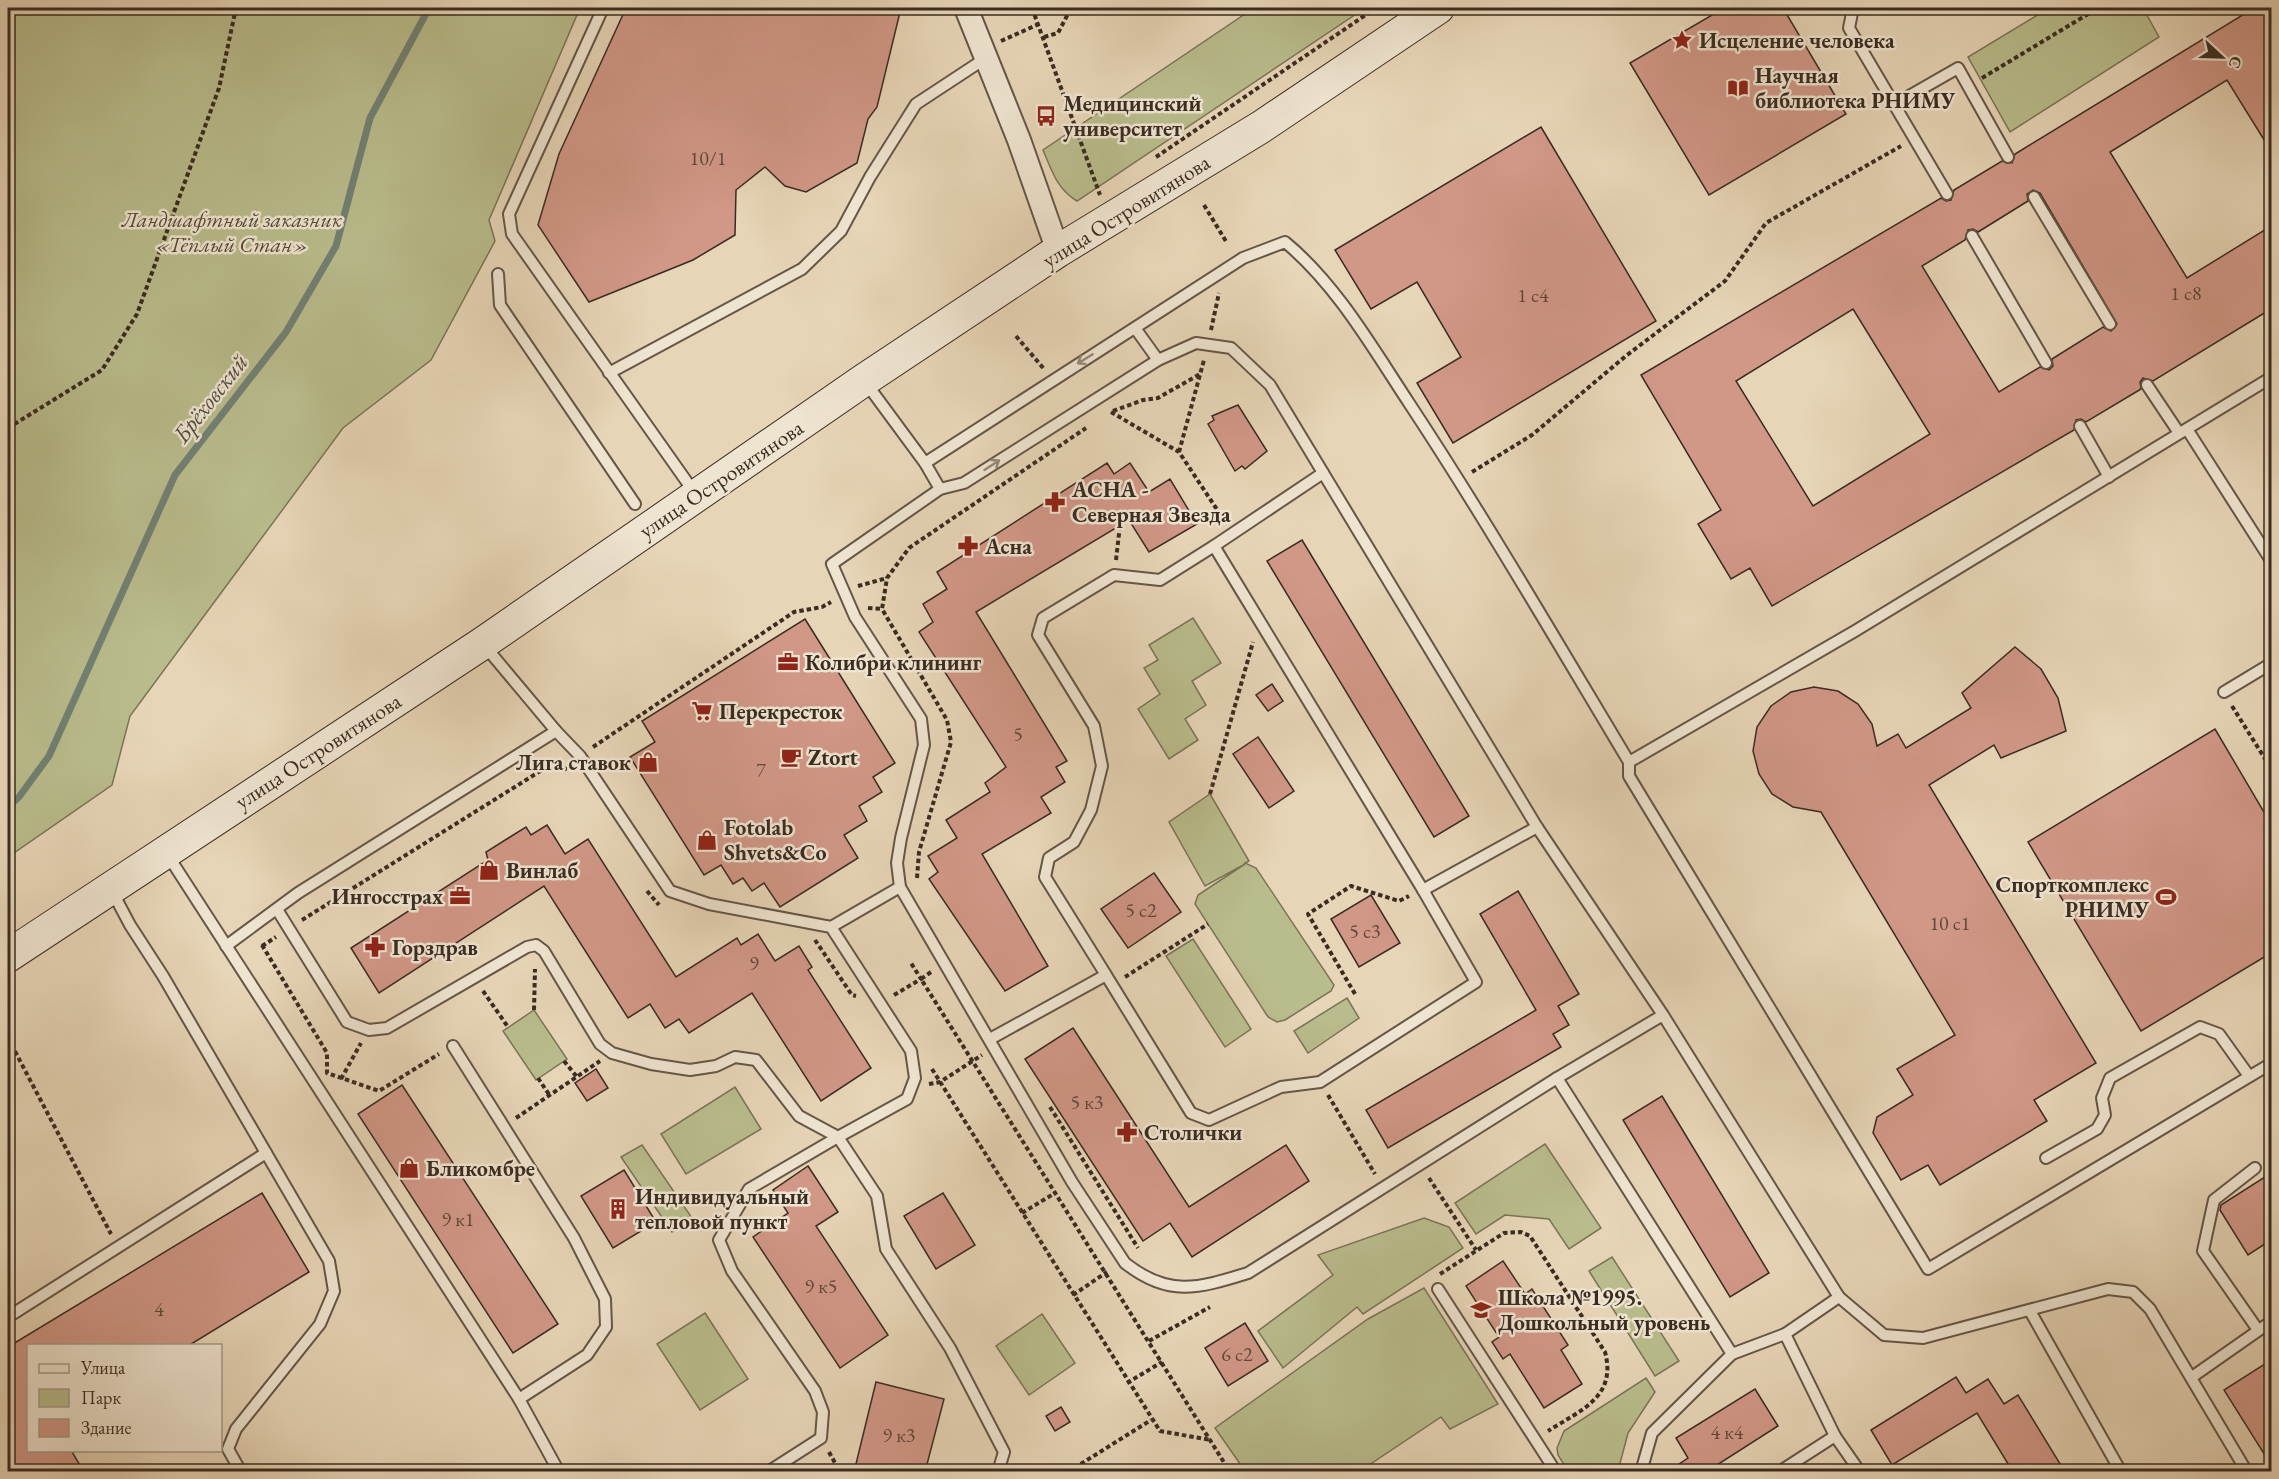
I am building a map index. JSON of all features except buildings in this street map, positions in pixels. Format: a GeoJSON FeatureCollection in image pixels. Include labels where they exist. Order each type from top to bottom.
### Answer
{"type":"FeatureCollection","features":[{"type":"Feature","properties":{"kind":"main road","name":"улица Островитянова"},"geometry":{"type":"LineString","coordinates":[[8,956],[483,643],[864,380],[1058,251],[1261,127],[1436,8]]}},
{"type":"Feature","properties":{"kind":"street"},"geometry":{"type":"LineString","coordinates":[[966,8],[1019,140],[1058,251]]}},
{"type":"Feature","properties":{"kind":"lane"},"geometry":{"type":"LineString","coordinates":[[603,8],[509,214],[512,234],[696,495]]}},
{"type":"Feature","properties":{"kind":"lane"},"geometry":{"type":"LineString","coordinates":[[1853,8],[1849,28],[1947,194]]}},
{"type":"Feature","properties":{"kind":"lane"},"geometry":{"type":"LineString","coordinates":[[609,373],[802,269],[841,231],[870,177],[916,104],[984,54]]}},
{"type":"Feature","properties":{"kind":"lane"},"geometry":{"type":"LineString","coordinates":[[1895,104],[1958,68],[2008,158]]}},
{"type":"Feature","properties":{"kind":"lane"},"geometry":{"type":"LineString","coordinates":[[2034,197],[2110,324]]}},
{"type":"Feature","properties":{"kind":"lane"},"geometry":{"type":"LineString","coordinates":[[1972,236],[2046,363]]}},
{"type":"Feature","properties":{"kind":"lane"},"geometry":{"type":"LineString","coordinates":[[925,463],[1243,258],[1285,242],[1306,259],[1361,330],[1459,480],[1629,762],[1629,776],[1928,1269],[2271,1063]]}},
{"type":"Feature","properties":{"kind":"lane"},"geometry":{"type":"LineString","coordinates":[[498,274],[500,305],[635,504]]}},
{"type":"Feature","properties":{"kind":"lane"},"geometry":{"type":"LineString","coordinates":[[1135,328],[1158,360]]}},
{"type":"Feature","properties":{"kind":"lane"},"geometry":{"type":"LineString","coordinates":[[1663,1015],[1557,1078],[1248,1273],[1199,1288],[1160,1284],[1125,1263],[1072,1182],[900,887],[897,863],[901,838],[924,746],[921,719],[844,595],[832,564],[940,489],[964,483],[1091,400],[1158,360],[1196,343],[1231,348],[1270,385],[1537,827],[1663,1015],[1839,1297],[1884,1335],[1923,1338],[2108,1289],[2133,1292],[2150,1309],[2247,1472]]}},
{"type":"Feature","properties":{"kind":"lane"},"geometry":{"type":"LineString","coordinates":[[1629,762],[1855,631],[2271,377]]}},
{"type":"Feature","properties":{"kind":"lane"},"geometry":{"type":"LineString","coordinates":[[864,380],[925,463],[940,489]]}},
{"type":"Feature","properties":{"kind":"lane"},"geometry":{"type":"LineString","coordinates":[[2147,385],[2183,431],[2271,562]]}},
{"type":"Feature","properties":{"kind":"lane"},"geometry":{"type":"LineString","coordinates":[[2080,426],[2109,477]]}},
{"type":"Feature","properties":{"kind":"lane"},"geometry":{"type":"LineString","coordinates":[[1214,546],[1424,890],[1476,982],[1320,1082],[1281,1087],[1209,1120],[1191,1113],[1045,877],[1048,858],[1074,842],[1091,810],[1102,766],[1094,726],[1038,635],[1043,618],[1114,575],[1160,580],[1323,473]]}},
{"type":"Feature","properties":{"kind":"lane"},"geometry":{"type":"LineString","coordinates":[[483,643],[556,731],[580,756],[670,891],[709,904],[831,927],[900,887]]}},
{"type":"Feature","properties":{"kind":"lane"},"geometry":{"type":"LineString","coordinates":[[2224,692],[2271,663]]}},
{"type":"Feature","properties":{"kind":"lane"},"geometry":{"type":"LineString","coordinates":[[226,946],[278,911],[298,893],[556,731]]}},
{"type":"Feature","properties":{"kind":"lane"},"geometry":{"type":"LineString","coordinates":[[1424,890],[1537,827]]}},
{"type":"Feature","properties":{"kind":"lane"},"geometry":{"type":"LineString","coordinates":[[165,852],[519,1399],[559,1472]]}},
{"type":"Feature","properties":{"kind":"lane"},"geometry":{"type":"LineString","coordinates":[[111,888],[130,925],[329,1261],[334,1291],[320,1324],[236,1429],[228,1449],[241,1472]]}},
{"type":"Feature","properties":{"kind":"lane"},"geometry":{"type":"LineString","coordinates":[[278,911],[347,1022],[369,1030],[387,1028],[527,947],[536,945],[544,951],[600,1044],[612,1053],[651,1065],[690,1070],[716,1066],[735,1057],[756,1060],[799,1116],[838,1137],[877,1196],[885,1249],[950,1348],[1004,1452],[998,1472]]}},
{"type":"Feature","properties":{"kind":"lane"},"geometry":{"type":"LineString","coordinates":[[768,1472],[821,1438],[823,1412],[815,1391],[732,1271],[719,1240],[749,1189],[907,1099],[915,1078],[911,1051],[831,927]]}},
{"type":"Feature","properties":{"kind":"lane"},"geometry":{"type":"LineString","coordinates":[[993,1044],[1109,980]]}},
{"type":"Feature","properties":{"kind":"lane"},"geometry":{"type":"LineString","coordinates":[[2046,1158],[2097,1129],[2105,1115],[2102,1098],[2110,1078],[2200,1027],[2219,1034],[2249,1076]]}},
{"type":"Feature","properties":{"kind":"lane"},"geometry":{"type":"LineString","coordinates":[[453,1046],[574,1238],[605,1299],[606,1327],[587,1355],[519,1399]]}},
{"type":"Feature","properties":{"kind":"lane"},"geometry":{"type":"LineString","coordinates":[[1557,1078],[1732,1354]]}},
{"type":"Feature","properties":{"kind":"lane"},"geometry":{"type":"LineString","coordinates":[[8,1317],[266,1153]]}},
{"type":"Feature","properties":{"kind":"lane"},"geometry":{"type":"LineString","coordinates":[[2255,1168],[2214,1200],[2203,1251],[2258,1329]]}},
{"type":"Feature","properties":{"kind":"lane"},"geometry":{"type":"LineString","coordinates":[[1438,1289],[1556,1472]]}},
{"type":"Feature","properties":{"kind":"lane"},"geometry":{"type":"LineString","coordinates":[[1641,1472],[1652,1432],[1732,1354],[1785,1334],[1839,1297]]}},
{"type":"Feature","properties":{"kind":"lane"},"geometry":{"type":"LineString","coordinates":[[2030,1311],[2121,1472]]}},
{"type":"Feature","properties":{"kind":"lane"},"geometry":{"type":"LineString","coordinates":[[2192,1377],[2271,1321]]}},
{"type":"Feature","properties":{"kind":"lane"},"geometry":{"type":"LineString","coordinates":[[1785,1334],[1835,1436],[1860,1472]]}},
{"type":"Feature","properties":{"kind":"lane"},"geometry":{"type":"LineString","coordinates":[[1779,1472],[1835,1436]]}},
{"type":"Feature","properties":{"kind":"path"},"geometry":{"type":"LineString","coordinates":[[8,428],[102,370],[137,314],[219,88],[236,8]]}},
{"type":"Feature","properties":{"kind":"path"},"geometry":{"type":"LineString","coordinates":[[1032,8],[1099,195],[1109,189]]}},
{"type":"Feature","properties":{"kind":"path"},"geometry":{"type":"LineString","coordinates":[[1044,37],[1058,33],[1071,8]]}},
{"type":"Feature","properties":{"kind":"path"},"geometry":{"type":"LineString","coordinates":[[1149,162],[1376,8]]}},
{"type":"Feature","properties":{"kind":"path"},"geometry":{"type":"LineString","coordinates":[[1968,86],[2098,8]]}},
{"type":"Feature","properties":{"kind":"path"},"geometry":{"type":"LineString","coordinates":[[984,54],[1039,24]]}},
{"type":"Feature","properties":{"kind":"path"},"geometry":{"type":"LineString","coordinates":[[1459,480],[1532,435],[1627,355],[1725,281],[1766,223],[1915,138]]}},
{"type":"Feature","properties":{"kind":"path"},"geometry":{"type":"LineString","coordinates":[[1204,205],[1227,243]]}},
{"type":"Feature","properties":{"kind":"path"},"geometry":{"type":"LineString","coordinates":[[1017,336],[1042,368]]}},
{"type":"Feature","properties":{"kind":"path"},"geometry":{"type":"LineString","coordinates":[[1101,418],[1111,411],[1143,400],[1158,398],[1200,374]]}},
{"type":"Feature","properties":{"kind":"path"},"geometry":{"type":"LineString","coordinates":[[1091,400],[1179,452],[1233,533]]}},
{"type":"Feature","properties":{"kind":"path"},"geometry":{"type":"LineString","coordinates":[[917,882],[919,852],[951,742],[947,720],[882,609],[887,578],[909,548],[1091,424]]}},
{"type":"Feature","properties":{"kind":"path"},"geometry":{"type":"LineString","coordinates":[[1114,575],[1120,525]]}},
{"type":"Feature","properties":{"kind":"path"},"geometry":{"type":"LineString","coordinates":[[567,768],[580,756],[794,612],[822,607],[864,583],[887,578]]}},
{"type":"Feature","properties":{"kind":"path"},"geometry":{"type":"LineString","coordinates":[[1210,794],[1259,620]]}},
{"type":"Feature","properties":{"kind":"path"},"geometry":{"type":"LineString","coordinates":[[2224,692],[2271,770]]}},
{"type":"Feature","properties":{"kind":"path"},"geometry":{"type":"LineString","coordinates":[[262,946],[550,765]]}},
{"type":"Feature","properties":{"kind":"path"},"geometry":{"type":"LineString","coordinates":[[1355,994],[1308,914],[1351,886],[1399,901],[1424,890]]}},
{"type":"Feature","properties":{"kind":"path"},"geometry":{"type":"LineString","coordinates":[[1109,980],[1208,924]]}},
{"type":"Feature","properties":{"kind":"path"},"geometry":{"type":"LineString","coordinates":[[250,931],[262,946],[327,1053],[327,1073],[380,1091],[453,1046]]}},
{"type":"Feature","properties":{"kind":"path"},"geometry":{"type":"LineString","coordinates":[[534,1010],[536,945]]}},
{"type":"Feature","properties":{"kind":"path"},"geometry":{"type":"LineString","coordinates":[[911,963],[1230,1472]]}},
{"type":"Feature","properties":{"kind":"path"},"geometry":{"type":"LineString","coordinates":[[888,998],[943,963]]}},
{"type":"Feature","properties":{"kind":"path"},"geometry":{"type":"LineString","coordinates":[[474,979],[508,1027]]}},
{"type":"Feature","properties":{"kind":"path"},"geometry":{"type":"LineString","coordinates":[[341,1079],[369,1030]]}},
{"type":"Feature","properties":{"kind":"path"},"geometry":{"type":"LineString","coordinates":[[8,1038],[118,1247]]}},
{"type":"Feature","properties":{"kind":"path"},"geometry":{"type":"LineString","coordinates":[[912,1087],[940,1082],[993,1044]]}},
{"type":"Feature","properties":{"kind":"path"},"geometry":{"type":"LineString","coordinates":[[503,1126],[612,1053]]}},
{"type":"Feature","properties":{"kind":"path"},"geometry":{"type":"LineString","coordinates":[[564,1061],[577,1077]]}},
{"type":"Feature","properties":{"kind":"path"},"geometry":{"type":"LineString","coordinates":[[928,1064],[1151,1420],[1160,1431],[1211,1440]]}},
{"type":"Feature","properties":{"kind":"path"},"geometry":{"type":"LineString","coordinates":[[538,1078],[550,1096]]}},
{"type":"Feature","properties":{"kind":"path"},"geometry":{"type":"LineString","coordinates":[[1320,1082],[1383,1188]]}},
{"type":"Feature","properties":{"kind":"path"},"geometry":{"type":"LineString","coordinates":[[1048,1103],[1140,1251]]}},
{"type":"Feature","properties":{"kind":"path"},"geometry":{"type":"LineString","coordinates":[[1420,1164],[1476,1250]]}},
{"type":"Feature","properties":{"kind":"path"},"geometry":{"type":"LineString","coordinates":[[1022,1213],[1090,1172]]}},
{"type":"Feature","properties":{"kind":"path"},"geometry":{"type":"LineString","coordinates":[[1438,1289],[1438,1277],[1442,1272],[1504,1233],[1521,1232],[1530,1236],[1605,1352],[1609,1366],[1607,1381],[1597,1400],[1535,1439]]}},
{"type":"Feature","properties":{"kind":"path"},"geometry":{"type":"LineString","coordinates":[[1073,1295],[1105,1273],[1125,1263]]}},
{"type":"Feature","properties":{"kind":"path"},"geometry":{"type":"LineString","coordinates":[[1149,1341],[1210,1307]]}},
{"type":"Feature","properties":{"kind":"path"},"geometry":{"type":"LineString","coordinates":[[1127,1383],[1162,1362]]}},
{"type":"Feature","properties":{"kind":"path"},"geometry":{"type":"LineString","coordinates":[[1068,1472],[1151,1420]]}},
{"type":"Feature","properties":{"kind":"path"},"geometry":{"type":"LineString","coordinates":[[821,1438],[840,1472]]}},
{"type":"Feature","properties":{"kind":"path"},"geometry":{"type":"LineString","coordinates":[[1398,1472],[1404,1467],[1416,1467],[1422,1472]]}},
{"type":"Feature","properties":{"kind":"green space","name":"Ландшафтный заказник «Тёплый Стан»"},"geometry":{"type":"Polygon","coordinates":[[[8,8],[580,8],[489,220],[495,241],[431,360],[343,428],[130,716],[112,785],[8,857],[8,8]]]}},
{"type":"Feature","properties":{"kind":"green space"},"geometry":{"type":"Polygon","coordinates":[[[1254,8],[1365,8],[1077,201],[1065,191],[1056,179],[1043,150],[1254,8]]]}},
{"type":"Feature","properties":{"kind":"green space"},"geometry":{"type":"Polygon","coordinates":[[[2049,8],[2143,8],[2159,37],[2010,132],[1968,57],[2049,8]]]}},
{"type":"Feature","properties":{"kind":"green space"},"geometry":{"type":"Polygon","coordinates":[[[1193,618],[1221,663],[1192,681],[1206,705],[1185,719],[1198,740],[1169,759],[1138,709],[1160,694],[1144,668],[1158,660],[1149,645],[1193,618]]]}},
{"type":"Feature","properties":{"kind":"green space"},"geometry":{"type":"Polygon","coordinates":[[[1210,794],[1249,861],[1245,863],[1256,868],[1334,985],[1331,991],[1285,1020],[1277,1022],[1268,1017],[1195,904],[1198,895],[1245,864],[1205,886],[1169,822],[1210,794]]]}},
{"type":"Feature","properties":{"kind":"green space"},"geometry":{"type":"Polygon","coordinates":[[[1193,939],[1251,1029],[1225,1047],[1166,956],[1193,939]]]}},
{"type":"Feature","properties":{"kind":"green space"},"geometry":{"type":"Polygon","coordinates":[[[1347,998],[1359,1018],[1308,1053],[1294,1031],[1347,998]]]}},
{"type":"Feature","properties":{"kind":"green space"},"geometry":{"type":"Polygon","coordinates":[[[534,1010],[567,1059],[536,1080],[503,1031],[534,1010]]]}},
{"type":"Feature","properties":{"kind":"green space"},"geometry":{"type":"Polygon","coordinates":[[[735,1087],[761,1129],[686,1174],[661,1134],[735,1087]]]}},
{"type":"Feature","properties":{"kind":"green space"},"geometry":{"type":"Polygon","coordinates":[[[1545,1144],[1601,1228],[1569,1249],[1549,1219],[1505,1215],[1476,1234],[1455,1203],[1545,1144]]]}},
{"type":"Feature","properties":{"kind":"green space"},"geometry":{"type":"Polygon","coordinates":[[[642,1145],[692,1218],[672,1232],[621,1157],[642,1145]]]}},
{"type":"Feature","properties":{"kind":"green space"},"geometry":{"type":"Polygon","coordinates":[[[1424,1218],[1449,1227],[1463,1248],[1363,1314],[1357,1307],[1283,1368],[1258,1331],[1333,1275],[1318,1255],[1424,1218]]]}},
{"type":"Feature","properties":{"kind":"green space"},"geometry":{"type":"Polygon","coordinates":[[[1612,1257],[1679,1361],[1655,1376],[1589,1271],[1612,1257]]]}},
{"type":"Feature","properties":{"kind":"green space"},"geometry":{"type":"Polygon","coordinates":[[[1424,1288],[1498,1404],[1450,1429],[1441,1417],[1360,1471],[1245,1471],[1215,1428],[1368,1319],[1424,1288]]]}},
{"type":"Feature","properties":{"kind":"green space"},"geometry":{"type":"Polygon","coordinates":[[[705,1313],[748,1379],[700,1410],[657,1344],[705,1313]]]}},
{"type":"Feature","properties":{"kind":"green space"},"geometry":{"type":"Polygon","coordinates":[[[1042,1314],[1075,1363],[1029,1395],[996,1346],[1042,1314]]]}},
{"type":"Feature","properties":{"kind":"green space"},"geometry":{"type":"Polygon","coordinates":[[[1646,1378],[1655,1392],[1628,1433],[1618,1471],[1568,1471],[1558,1455],[1557,1448],[1564,1431],[1646,1378]]]}},
{"type":"Feature","properties":{"kind":"waterway","name":"Брёховский"},"geometry":{"type":"LineString","coordinates":[[8,807],[19,797],[49,756],[175,475],[286,332],[336,246],[370,118],[429,8]]}},
{"type":"Feature","properties":{"kind":"place","name":"Исцеление человека"},"geometry":{"type":"Point","coordinates":[1682,40]}},
{"type":"Feature","properties":{"kind":"place","name":"Научная библиотека РНИМУ"},"geometry":{"type":"Point","coordinates":[1738,88]}},
{"type":"Feature","properties":{"kind":"place","name":"Медицинский университет"},"geometry":{"type":"Point","coordinates":[1046,116]}},
{"type":"Feature","properties":{"kind":"place","name":"АСНА - Северная Звезда"},"geometry":{"type":"Point","coordinates":[1055,502]}},
{"type":"Feature","properties":{"kind":"place","name":"Асна"},"geometry":{"type":"Point","coordinates":[968,546]}},
{"type":"Feature","properties":{"kind":"place","name":"Колибри клининг"},"geometry":{"type":"Point","coordinates":[788,662]}},
{"type":"Feature","properties":{"kind":"place","name":"Перекресток"},"geometry":{"type":"Point","coordinates":[702,711]}},
{"type":"Feature","properties":{"kind":"place","name":"Ztort"},"geometry":{"type":"Point","coordinates":[791,757]}},
{"type":"Feature","properties":{"kind":"place","name":"Лига ставок"},"geometry":{"type":"Point","coordinates":[648,762]}},
{"type":"Feature","properties":{"kind":"place","name":"Fotolab Shvets&Co"},"geometry":{"type":"Point","coordinates":[707,840]}},
{"type":"Feature","properties":{"kind":"place","name":"Винлаб"},"geometry":{"type":"Point","coordinates":[489,870]}},
{"type":"Feature","properties":{"kind":"place","name":"Ингосстрах"},"geometry":{"type":"Point","coordinates":[460,896]}},
{"type":"Feature","properties":{"kind":"place","name":"Спорткомплекс РНИМУ"},"geometry":{"type":"Point","coordinates":[2166,897]}},
{"type":"Feature","properties":{"kind":"place","name":"Горздрав"},"geometry":{"type":"Point","coordinates":[375,947]}},
{"type":"Feature","properties":{"kind":"place","name":"Столички"},"geometry":{"type":"Point","coordinates":[1127,1132]}},
{"type":"Feature","properties":{"kind":"place","name":"Бликомбре"},"geometry":{"type":"Point","coordinates":[409,1168]}},
{"type":"Feature","properties":{"kind":"place","name":"Индивидуальный тепловой пункт"},"geometry":{"type":"Point","coordinates":[618,1209]}},
{"type":"Feature","properties":{"kind":"place","name":"Школа №1995. Дошкольный уровень"},"geometry":{"type":"Point","coordinates":[1481,1310]}}]}
